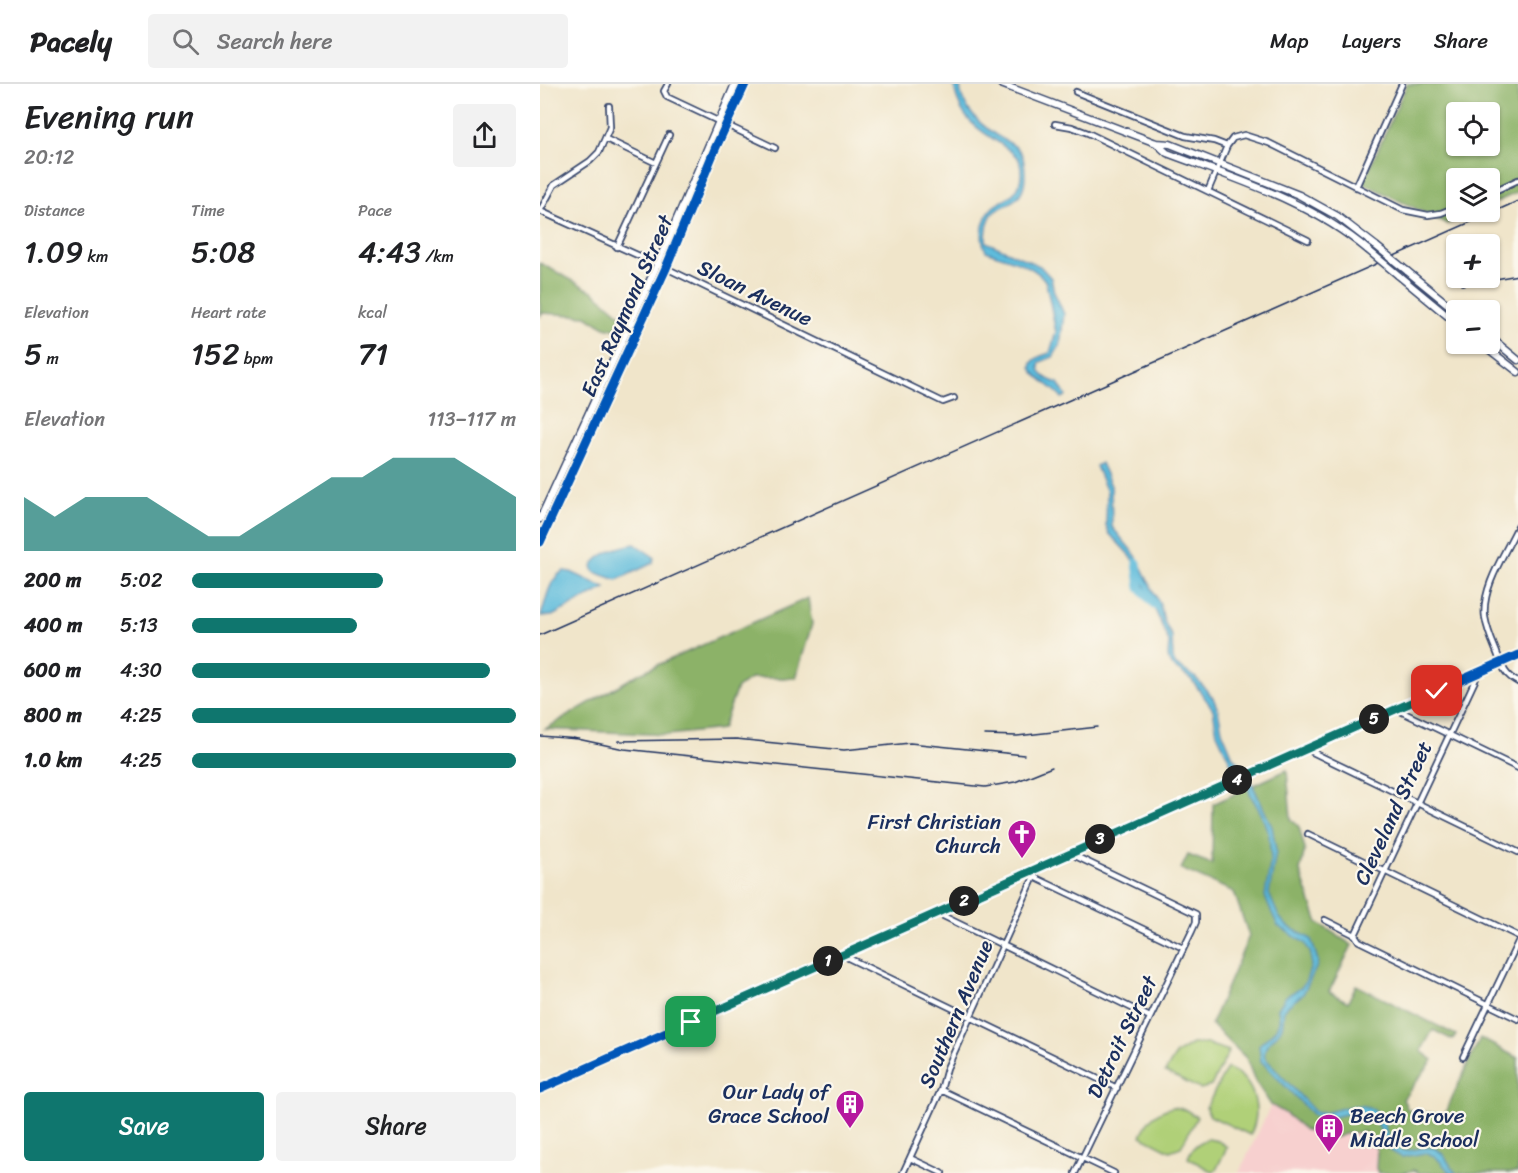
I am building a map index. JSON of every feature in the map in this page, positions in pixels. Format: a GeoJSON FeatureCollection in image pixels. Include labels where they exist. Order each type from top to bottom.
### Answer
{"type":"FeatureCollection","features":[{"type":"Feature","properties":{"kind":"main road","name":"East Raymond Street"},"geometry":{"type":"LineString","coordinates":[[540,519],[657,265],[735,84]]}},
{"type":"Feature","properties":{"kind":"main road","name":"East Raymond Street"},"geometry":{"type":"LineString","coordinates":[[540,542],[666,268],[745,84]]}},
{"type":"Feature","properties":{"kind":"main road"},"geometry":{"type":"LineString","coordinates":[[1001,84],[1156,143],[1170,144],[1318,204],[1347,223],[1446,302]]}},
{"type":"Feature","properties":{"kind":"main road"},"geometry":{"type":"LineString","coordinates":[[1156,143],[1167,153],[1312,211],[1368,250],[1446,314]]}},
{"type":"Feature","properties":{"kind":"main road"},"geometry":{"type":"LineString","coordinates":[[1500,345],[1518,360]]}},
{"type":"Feature","properties":{"kind":"main road"},"geometry":{"type":"LineString","coordinates":[[1495,354],[1518,372]]}},
{"type":"Feature","properties":{"kind":"main road"},"geometry":{"type":"LineString","coordinates":[[567,462],[575,465]]}},
{"type":"Feature","properties":{"kind":"street"},"geometry":{"type":"LineString","coordinates":[[668,84],[664,94],[667,97],[775,148]]}},
{"type":"Feature","properties":{"kind":"street"},"geometry":{"type":"LineString","coordinates":[[1356,187],[1402,84]]}},
{"type":"Feature","properties":{"kind":"street"},"geometry":{"type":"LineString","coordinates":[[1076,92],[1185,136],[1214,141],[1227,146]]}},
{"type":"Feature","properties":{"kind":"street"},"geometry":{"type":"LineString","coordinates":[[540,211],[554,185],[599,152],[611,126],[609,106]]}},
{"type":"Feature","properties":{"kind":"street"},"geometry":{"type":"LineString","coordinates":[[1055,124],[1088,133],[1308,240]]}},
{"type":"Feature","properties":{"kind":"street"},"geometry":{"type":"LineString","coordinates":[[617,247],[669,135]]}},
{"type":"Feature","properties":{"kind":"street"},"geometry":{"type":"LineString","coordinates":[[1208,191],[1227,146],[1239,135],[1250,135],[1399,209],[1414,214],[1436,214],[1446,210]]}},
{"type":"Feature","properties":{"kind":"street"},"geometry":{"type":"LineString","coordinates":[[606,139],[656,163]]}},
{"type":"Feature","properties":{"kind":"street"},"geometry":{"type":"LineString","coordinates":[[1500,188],[1518,180]]}},
{"type":"Feature","properties":{"kind":"street","name":"Sloan Avenue"},"geometry":{"type":"LineString","coordinates":[[540,211],[666,268],[943,402],[954,398]]}},
{"type":"Feature","properties":{"kind":"street"},"geometry":{"type":"LineString","coordinates":[[1518,525],[1491,582],[1485,601],[1487,626],[1501,663],[1508,676],[1518,682]]}},
{"type":"Feature","properties":{"kind":"street"},"geometry":{"type":"LineString","coordinates":[[540,1089],[1518,655]]}},
{"type":"Feature","properties":{"kind":"street","name":"Cleveland Street"},"geometry":{"type":"LineString","coordinates":[[1355,934],[1356,927],[1479,672]]}},
{"type":"Feature","properties":{"kind":"street"},"geometry":{"type":"LineString","coordinates":[[1396,709],[1518,768]]}},
{"type":"Feature","properties":{"kind":"street"},"geometry":{"type":"LineString","coordinates":[[1306,749],[1518,852]]}},
{"type":"Feature","properties":{"kind":"street"},"geometry":{"type":"LineString","coordinates":[[1308,834],[1518,936]]}},
{"type":"Feature","properties":{"kind":"street","name":"Detroit Street"},"geometry":{"type":"LineString","coordinates":[[1069,853],[1196,914],[1196,922],[1075,1173]]}},
{"type":"Feature","properties":{"kind":"street","name":"Southern Avenue"},"geometry":{"type":"LineString","coordinates":[[903,1173],[941,1090],[947,1068],[1038,868]]}},
{"type":"Feature","properties":{"kind":"street"},"geometry":{"type":"LineString","coordinates":[[1034,877],[1183,948]]}},
{"type":"Feature","properties":{"kind":"street"},"geometry":{"type":"LineString","coordinates":[[937,913],[1150,1017]]}},
{"type":"Feature","properties":{"kind":"street"},"geometry":{"type":"LineString","coordinates":[[1325,920],[1355,934],[1359,941],[1518,1019]]}},
{"type":"Feature","properties":{"kind":"street"},"geometry":{"type":"LineString","coordinates":[[1463,1057],[1518,942]]}},
{"type":"Feature","properties":{"kind":"street"},"geometry":{"type":"LineString","coordinates":[[842,955],[1117,1088]]}},
{"type":"Feature","properties":{"kind":"street"},"geometry":{"type":"LineString","coordinates":[[941,1090],[1114,1173]]}},
{"type":"Feature","properties":{"kind":"street"},"geometry":{"type":"LineString","coordinates":[[910,1158],[942,1173]]}},
{"type":"Feature","properties":{"kind":"shaded area"},"geometry":{"type":"Polygon","coordinates":[[[1271,1105],[1285,1113],[1305,1130],[1328,1137],[1365,1132],[1377,1150],[1376,1169],[1379,1173],[1239,1173],[1271,1105]]]}},
{"type":"Feature","properties":{"kind":"green space"},"geometry":{"type":"Polygon","coordinates":[[[1407,84],[1518,84],[1518,192],[1500,200],[1500,168],[1446,168],[1446,222],[1452,222],[1447,224],[1363,183],[1407,84]]]}},
{"type":"Feature","properties":{"kind":"green space"},"geometry":{"type":"Polygon","coordinates":[[[540,263],[594,292],[622,316],[618,330],[605,327],[586,316],[542,313],[540,317],[540,263]]]}},
{"type":"Feature","properties":{"kind":"green space"},"geometry":{"type":"Polygon","coordinates":[[[808,598],[812,624],[796,678],[752,678],[737,688],[722,729],[668,735],[545,729],[640,673],[808,598]]]}},
{"type":"Feature","properties":{"kind":"green space"},"geometry":{"type":"Polygon","coordinates":[[[1287,770],[1291,819],[1299,827],[1305,849],[1300,871],[1318,923],[1352,945],[1329,992],[1348,1002],[1356,985],[1456,1035],[1453,1040],[1433,1030],[1421,1051],[1433,1060],[1403,1099],[1408,1110],[1444,1115],[1480,1038],[1518,1058],[1518,1173],[1419,1173],[1414,1170],[1404,1173],[1379,1173],[1376,1169],[1377,1150],[1365,1132],[1328,1137],[1305,1130],[1285,1113],[1271,1105],[1255,1081],[1246,1058],[1211,1024],[1249,936],[1234,892],[1181,869],[1188,855],[1212,864],[1213,804],[1287,770]]]}},
{"type":"Feature","properties":{"kind":"green space"},"geometry":{"type":"Polygon","coordinates":[[[1192,1044],[1207,1044],[1229,1051],[1211,1086],[1200,1089],[1165,1072],[1176,1054],[1192,1044]]]}},
{"type":"Feature","properties":{"kind":"green space"},"geometry":{"type":"Polygon","coordinates":[[[1227,1068],[1244,1079],[1254,1096],[1256,1115],[1250,1135],[1210,1116],[1206,1108],[1227,1068]]]}},
{"type":"Feature","properties":{"kind":"green space"},"geometry":{"type":"Polygon","coordinates":[[[1173,1107],[1186,1110],[1197,1117],[1181,1147],[1170,1151],[1141,1136],[1153,1117],[1173,1107]]]}},
{"type":"Feature","properties":{"kind":"green space"},"geometry":{"type":"Polygon","coordinates":[[[1208,1139],[1218,1141],[1227,1147],[1213,1172],[1188,1158],[1195,1146],[1208,1139]]]}},
{"type":"Feature","properties":{"kind":"water"},"geometry":{"type":"Polygon","coordinates":[[[954,84],[960,84],[963,100],[971,113],[996,135],[1013,145],[1022,156],[1025,172],[1021,193],[992,215],[987,226],[986,242],[1040,266],[1051,278],[1054,292],[1064,314],[1060,345],[1053,357],[1040,362],[1039,366],[1043,376],[1058,383],[1066,396],[1062,398],[1032,369],[1032,364],[1037,358],[1050,353],[1056,332],[1046,282],[1027,266],[986,251],[984,246],[982,234],[989,211],[1013,193],[1019,185],[1021,170],[1019,159],[970,121],[957,100],[954,84]]]}},
{"type":"Feature","properties":{"kind":"water"},"geometry":{"type":"Polygon","coordinates":[[[1101,463],[1111,486],[1112,527],[1136,556],[1160,605],[1164,621],[1172,637],[1175,664],[1196,678],[1213,698],[1222,731],[1233,757],[1246,771],[1272,827],[1276,851],[1269,894],[1279,917],[1287,926],[1311,939],[1318,961],[1303,994],[1284,1009],[1282,1027],[1267,1045],[1265,1058],[1315,1112],[1325,1113],[1350,1106],[1364,1106],[1372,1109],[1378,1113],[1396,1148],[1405,1151],[1436,1149],[1442,1153],[1456,1173],[1451,1173],[1435,1156],[1424,1153],[1402,1157],[1394,1153],[1387,1145],[1380,1127],[1367,1115],[1354,1113],[1326,1118],[1313,1115],[1261,1061],[1259,1045],[1272,1034],[1278,1025],[1278,1009],[1286,996],[1301,988],[1306,981],[1311,966],[1311,954],[1305,943],[1278,926],[1265,896],[1271,859],[1269,835],[1261,813],[1250,794],[1248,784],[1231,763],[1217,733],[1213,709],[1192,680],[1171,665],[1168,657],[1169,642],[1133,559],[1109,533],[1106,525],[1107,492],[1096,466],[1101,463]]]}},
{"type":"Feature","properties":{"kind":"water"},"geometry":{"type":"Polygon","coordinates":[[[635,544],[654,557],[653,563],[617,580],[594,572],[592,566],[600,557],[617,548],[635,544]]]}},
{"type":"Feature","properties":{"kind":"water"},"geometry":{"type":"Polygon","coordinates":[[[564,571],[605,588],[552,616],[541,616],[551,584],[564,571]]]}},
{"type":"Feature","properties":{"kind":"waterway"},"geometry":{"type":"LineString","coordinates":[[1137,563],[1140,588],[1155,605]]}},
{"type":"Feature","properties":{"kind":"railway"},"geometry":{"type":"LineString","coordinates":[[540,635],[1518,201]]}},
{"type":"Feature","properties":{"kind":"railway"},"geometry":{"type":"LineString","coordinates":[[1500,278],[1518,275]]}},
{"type":"Feature","properties":{"kind":"railway"},"geometry":{"type":"LineString","coordinates":[[985,735],[1017,736],[1098,727]]}},
{"type":"Feature","properties":{"kind":"railway"},"geometry":{"type":"LineString","coordinates":[[540,736],[579,739]]}},
{"type":"Feature","properties":{"kind":"railway"},"geometry":{"type":"LineString","coordinates":[[573,738],[624,749],[985,787],[1015,782],[1052,767]]}},
{"type":"Feature","properties":{"kind":"railway"},"geometry":{"type":"LineString","coordinates":[[618,741],[736,739],[844,750],[910,743],[1024,755]]}},
{"type":"Feature","properties":{"kind":"cycle path"},"geometry":{"type":"LineString","coordinates":[[540,542],[666,268],[715,149],[745,84]]}},
{"type":"Feature","properties":{"kind":"cycle path"},"geometry":{"type":"LineString","coordinates":[[540,1089],[1518,655]]}},
{"type":"Feature","properties":{"kind":"place","name":"First Christian Church"},"geometry":{"type":"Point","coordinates":[1022,860]}},
{"type":"Feature","properties":{"kind":"place","name":"Our Lady of Grace School"},"geometry":{"type":"Point","coordinates":[850,1130]}},
{"type":"Feature","properties":{"kind":"place","name":"Beech Grove Middle School"},"geometry":{"type":"Point","coordinates":[1329,1154]}},
{"type":"Feature","properties":{"kind":"route"},"geometry":{"type":"LineString","coordinates":[[691,1022],[1437,691]]}}]}
